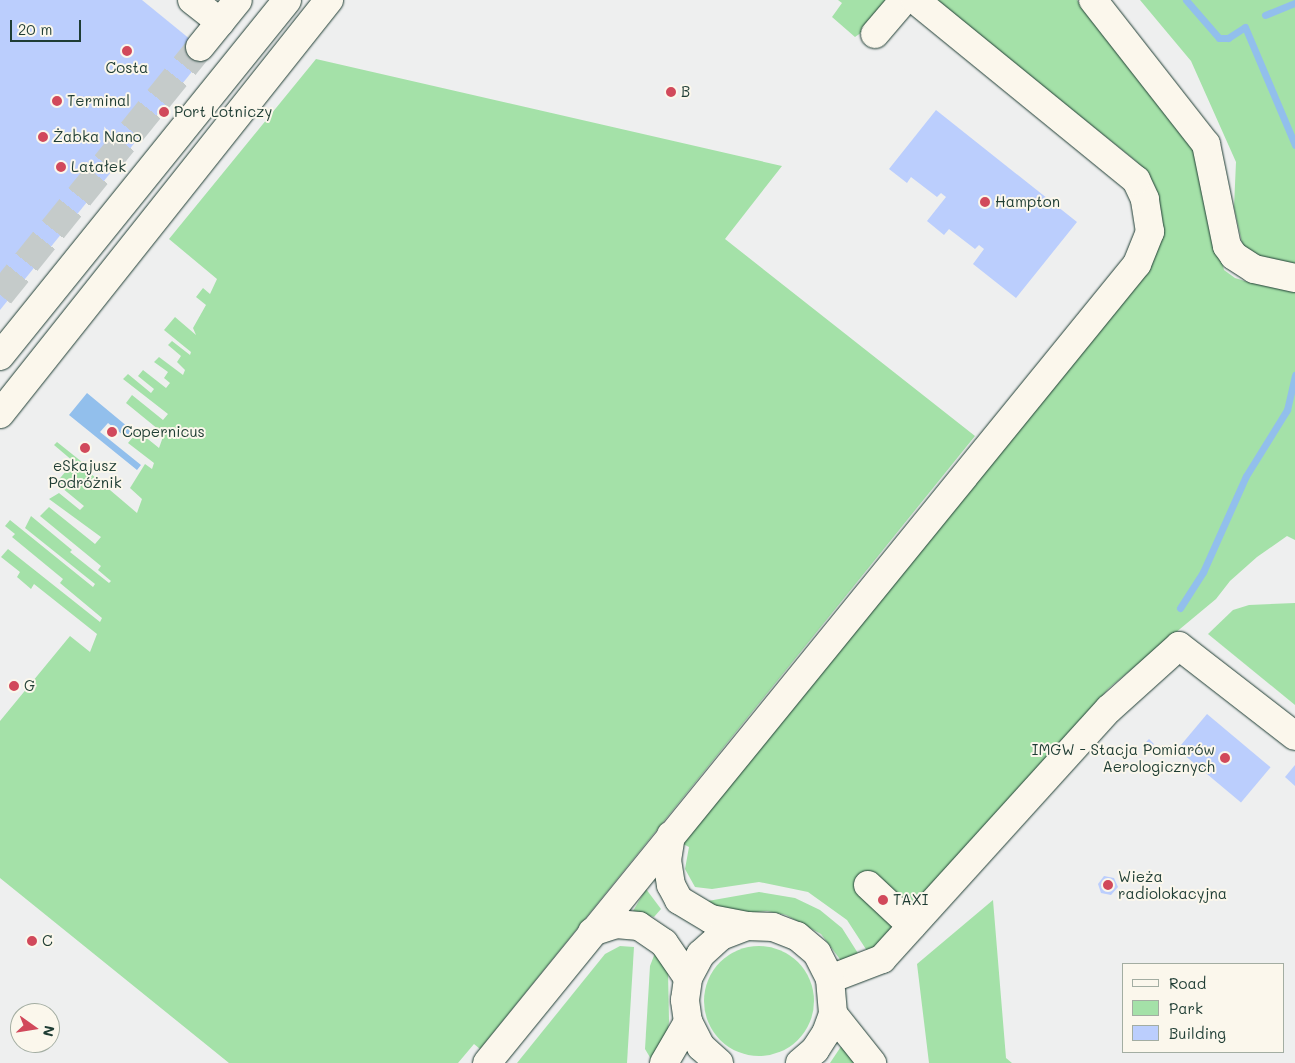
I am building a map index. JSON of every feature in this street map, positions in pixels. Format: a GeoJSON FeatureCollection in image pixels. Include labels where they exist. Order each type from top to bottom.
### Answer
{"type":"FeatureCollection","features":[{"type":"Feature","properties":{"kind":"main road"},"geometry":{"type":"LineString","coordinates":[[192,0],[220,22]]}},
{"type":"Feature","properties":{"kind":"main road"},"geometry":{"type":"LineString","coordinates":[[200,47],[238,0]]}},
{"type":"Feature","properties":{"kind":"main road"},"geometry":{"type":"LineString","coordinates":[[0,356],[287,0]]}},
{"type":"Feature","properties":{"kind":"main road"},"geometry":{"type":"LineString","coordinates":[[0,414],[329,0]]}},
{"type":"Feature","properties":{"kind":"main road"},"geometry":{"type":"LineString","coordinates":[[875,34],[904,0]]}},
{"type":"Feature","properties":{"kind":"main road"},"geometry":{"type":"LineString","coordinates":[[487,1063],[1137,264],[1150,232],[1145,199],[1136,180],[915,0]]}},
{"type":"Feature","properties":{"kind":"main road"},"geometry":{"type":"LineString","coordinates":[[1093,0],[1206,144],[1227,246],[1234,256],[1254,269],[1295,278]]}},
{"type":"Feature","properties":{"kind":"main road"},"geometry":{"type":"LineString","coordinates":[[830,979],[873,965],[912,926],[1109,709],[1179,646],[1295,736]]}},
{"type":"Feature","properties":{"kind":"main road"},"geometry":{"type":"LineString","coordinates":[[671,836],[667,860],[671,885],[679,900],[711,919],[747,926],[773,927],[797,936],[817,953],[830,979],[833,1014],[826,1033],[815,1050],[800,1063]]}},
{"type":"Feature","properties":{"kind":"main road"},"geometry":{"type":"LineString","coordinates":[[868,885],[912,926]]}},
{"type":"Feature","properties":{"kind":"main road"},"geometry":{"type":"LineString","coordinates":[[592,932],[616,924],[639,926],[664,943],[688,978]]}},
{"type":"Feature","properties":{"kind":"main road"},"geometry":{"type":"LineString","coordinates":[[719,1063],[701,1047],[688,1022],[685,1000],[688,978],[701,954],[721,936],[747,926]]}},
{"type":"Feature","properties":{"kind":"main road"},"geometry":{"type":"LineString","coordinates":[[833,1014],[872,1063]]}},
{"type":"Feature","properties":{"kind":"main road"},"geometry":{"type":"LineString","coordinates":[[664,1063],[688,1022]]}},
{"type":"Feature","properties":{"kind":"green space"},"geometry":{"type":"Polygon","coordinates":[[[838,0],[886,0],[868,28],[855,37],[832,17],[842,3],[838,0]]]}},
{"type":"Feature","properties":{"kind":"green space"},"geometry":{"type":"Polygon","coordinates":[[[935,0],[1077,0],[1184,132],[1197,157],[1224,270],[1235,278],[1251,283],[1234,207],[1236,162],[1191,61],[1140,0],[1295,0],[1295,540],[1287,536],[1257,557],[1230,581],[1216,599],[1109,688],[871,957],[847,920],[808,892],[759,882],[712,889],[695,887],[685,869],[689,847],[681,843],[1160,231],[1159,196],[1150,178],[1136,161],[935,0]]]}},
{"type":"Feature","properties":{"kind":"green space"},"geometry":{"type":"Polygon","coordinates":[[[316,59],[782,166],[725,239],[975,436],[480,1049],[474,1044],[458,1063],[229,1063],[0,878],[0,721],[70,636],[90,652],[97,634],[34,584],[31,589],[17,577],[20,572],[1,557],[8,549],[100,622],[102,618],[60,583],[63,579],[12,537],[15,534],[5,526],[10,520],[93,587],[95,584],[25,528],[31,516],[72,550],[70,552],[109,583],[111,581],[98,570],[101,566],[40,516],[49,507],[95,544],[101,537],[49,499],[59,493],[80,510],[84,506],[56,483],[66,471],[56,464],[58,461],[74,474],[80,467],[54,445],[57,442],[92,470],[90,473],[137,513],[142,499],[130,488],[145,464],[152,469],[154,463],[128,443],[138,431],[159,448],[164,434],[126,403],[132,395],[163,420],[168,414],[123,379],[128,374],[151,393],[154,389],[138,376],[143,370],[166,388],[170,383],[164,378],[168,372],[154,362],[159,357],[183,375],[185,370],[177,362],[181,356],[168,345],[172,341],[190,355],[191,352],[164,330],[175,317],[196,335],[193,328],[206,305],[196,297],[203,288],[210,294],[217,279],[169,239],[316,59]]]}},
{"type":"Feature","properties":{"kind":"green space"},"geometry":{"type":"Polygon","coordinates":[[[1295,603],[1295,705],[1208,634],[1233,610],[1249,605],[1295,603]]]}},
{"type":"Feature","properties":{"kind":"green space"},"geometry":{"type":"Polygon","coordinates":[[[646,889],[661,909],[654,917],[633,911],[646,889]]]}},
{"type":"Feature","properties":{"kind":"green space"},"geometry":{"type":"Polygon","coordinates":[[[759,892],[795,898],[820,910],[842,928],[861,958],[842,962],[821,934],[786,915],[767,911],[737,914],[702,902],[759,892]]]}},
{"type":"Feature","properties":{"kind":"green space"},"geometry":{"type":"Polygon","coordinates":[[[993,900],[1006,1058],[1012,1063],[929,1063],[917,964],[993,900]]]}},
{"type":"Feature","properties":{"kind":"green space"},"geometry":{"type":"Polygon","coordinates":[[[620,946],[634,947],[627,1063],[517,1063],[605,954],[620,946]]]}},
{"type":"Feature","properties":{"kind":"green space"},"geometry":{"type":"Polygon","coordinates":[[[759,946],[780,950],[798,962],[810,980],[814,1001],[810,1022],[798,1040],[780,1052],[759,1056],[738,1052],[720,1040],[708,1022],[704,1001],[708,980],[720,962],[738,950],[759,946]]]}},
{"type":"Feature","properties":{"kind":"green space"},"geometry":{"type":"Polygon","coordinates":[[[655,953],[668,972],[669,1021],[668,1030],[651,1059],[645,1049],[650,966],[655,953]]]}},
{"type":"Feature","properties":{"kind":"green space"},"geometry":{"type":"Polygon","coordinates":[[[844,1042],[860,1063],[830,1063],[844,1042]]]}},
{"type":"Feature","properties":{"kind":"water"},"geometry":{"type":"Polygon","coordinates":[[[87,393],[134,432],[128,439],[108,423],[100,432],[141,465],[137,470],[69,415],[87,393]]]}},
{"type":"Feature","properties":{"kind":"building","name":"Terminal"},"geometry":{"type":"Polygon","coordinates":[[[0,0],[142,0],[207,53],[0,310],[0,0]]]}},
{"type":"Feature","properties":{"kind":"building"},"geometry":{"type":"Polygon","coordinates":[[[936,110],[1077,222],[1016,298],[973,264],[984,249],[979,245],[975,249],[949,229],[944,235],[927,221],[946,197],[941,193],[937,197],[911,177],[907,183],[889,169],[936,110]]]}},
{"type":"Feature","properties":{"kind":"building","name":"IMGW - Stacja Pomiarów Aerologicznych"},"geometry":{"type":"Polygon","coordinates":[[[1207,714],[1271,767],[1241,803],[1177,749],[1207,714]]]}},
{"type":"Feature","properties":{"kind":"building"},"geometry":{"type":"Polygon","coordinates":[[[1149,739],[1154,744],[1149,749],[1144,744],[1149,739]]]}},
{"type":"Feature","properties":{"kind":"building"},"geometry":{"type":"Polygon","coordinates":[[[1295,765],[1295,786],[1285,777],[1295,765]]]}},
{"type":"Feature","properties":{"kind":"building","name":"Wieża radiolokacyjna"},"geometry":{"type":"Polygon","coordinates":[[[1104,876],[1114,878],[1118,887],[1111,895],[1101,893],[1098,884],[1104,876]]]}},
{"type":"Feature","properties":{"kind":"waterway"},"geometry":{"type":"LineString","coordinates":[[1186,0],[1219,38],[1228,38],[1245,27],[1295,145]]}},
{"type":"Feature","properties":{"kind":"waterway"},"geometry":{"type":"LineString","coordinates":[[1265,15],[1295,3]]}},
{"type":"Feature","properties":{"kind":"waterway"},"geometry":{"type":"LineString","coordinates":[[1180,608],[1203,572],[1246,476],[1287,410],[1295,375]]}},
{"type":"Feature","properties":{"kind":"tunnel"},"geometry":{"type":"LineString","coordinates":[[0,295],[200,47]]}},
{"type":"Feature","properties":{"kind":"place","name":"Costa"},"geometry":{"type":"Point","coordinates":[127,51]}},
{"type":"Feature","properties":{"kind":"place","name":"B"},"geometry":{"type":"Point","coordinates":[671,92]}},
{"type":"Feature","properties":{"kind":"place","name":"Terminal"},"geometry":{"type":"Point","coordinates":[57,101]}},
{"type":"Feature","properties":{"kind":"place","name":"Port Lotniczy"},"geometry":{"type":"Point","coordinates":[164,112]}},
{"type":"Feature","properties":{"kind":"place","name":"Żabka Nano"},"geometry":{"type":"Point","coordinates":[43,137]}},
{"type":"Feature","properties":{"kind":"place","name":"Latałek"},"geometry":{"type":"Point","coordinates":[61,167]}},
{"type":"Feature","properties":{"kind":"place","name":"Hampton"},"geometry":{"type":"Point","coordinates":[985,202]}},
{"type":"Feature","properties":{"kind":"place","name":"Copernicus"},"geometry":{"type":"Point","coordinates":[112,432]}},
{"type":"Feature","properties":{"kind":"place","name":"eSkajusz Podróżnik"},"geometry":{"type":"Point","coordinates":[85,448]}},
{"type":"Feature","properties":{"kind":"place","name":"G"},"geometry":{"type":"Point","coordinates":[14,686]}},
{"type":"Feature","properties":{"kind":"place","name":"IMGW - Stacja Pomiarów Aerologicznych"},"geometry":{"type":"Point","coordinates":[1225,758]}},
{"type":"Feature","properties":{"kind":"place","name":"Wieża radiolokacyjna"},"geometry":{"type":"Point","coordinates":[1108,885]}},
{"type":"Feature","properties":{"kind":"place","name":"TAXI"},"geometry":{"type":"Point","coordinates":[883,900]}},
{"type":"Feature","properties":{"kind":"place","name":"C"},"geometry":{"type":"Point","coordinates":[32,941]}}]}
